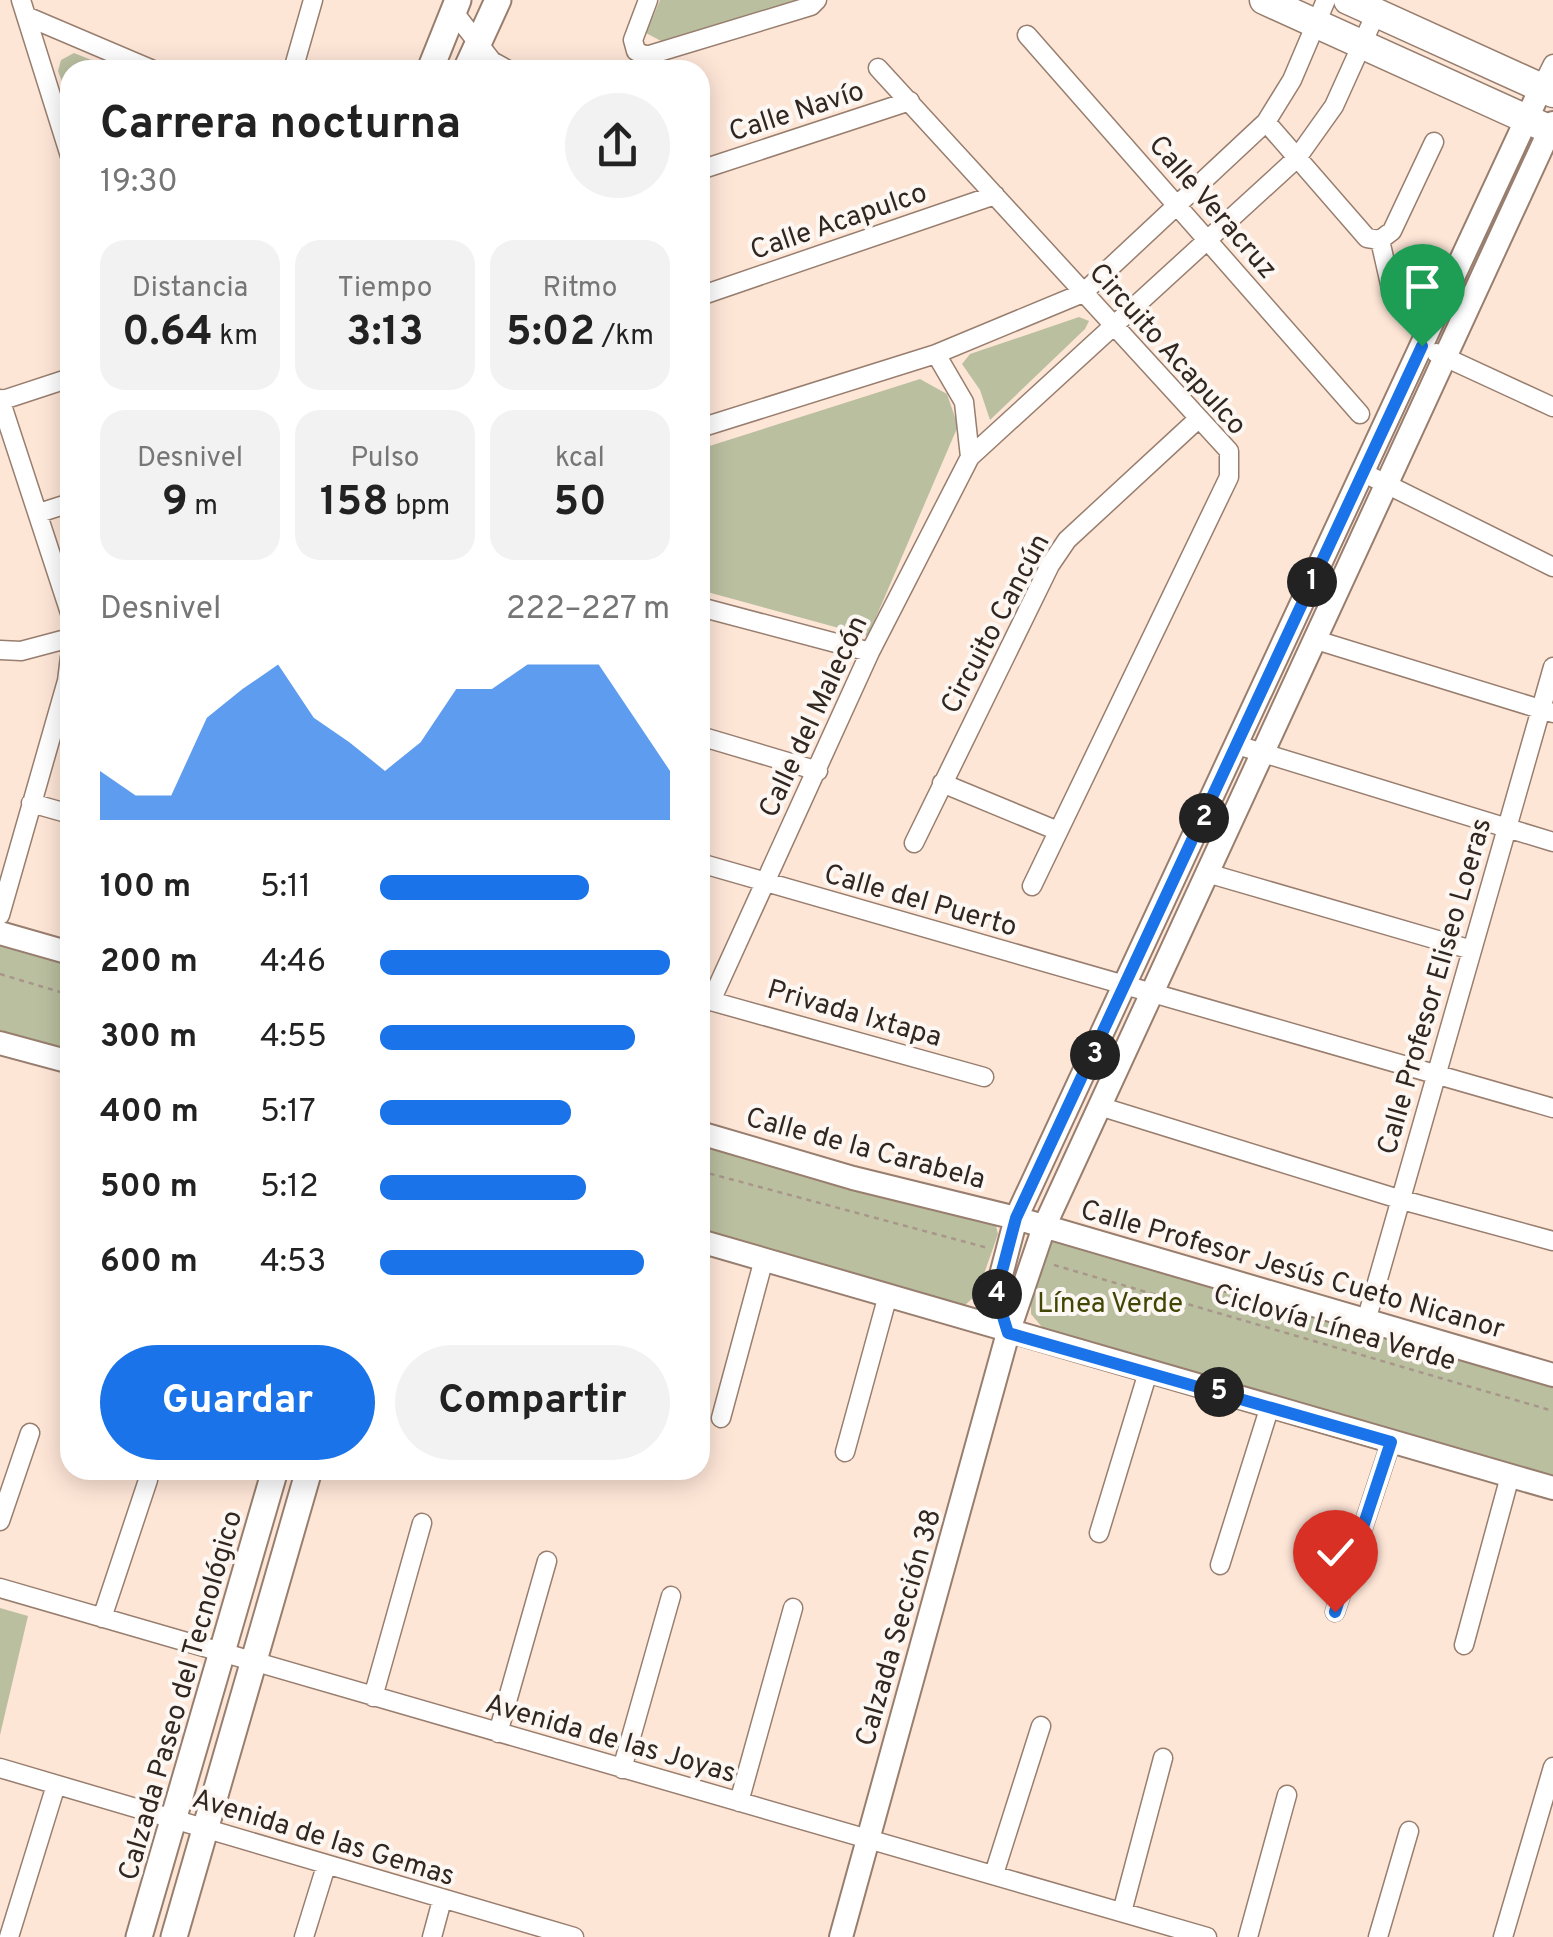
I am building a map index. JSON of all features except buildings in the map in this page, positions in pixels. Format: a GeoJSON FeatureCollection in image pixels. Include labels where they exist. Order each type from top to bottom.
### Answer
{"type":"FeatureCollection","features":[{"type":"Feature","properties":{"kind":"main road"},"geometry":{"type":"LineString","coordinates":[[470,60],[498,0]]}},
{"type":"Feature","properties":{"kind":"main road"},"geometry":{"type":"LineString","coordinates":[[1264,0],[1321,12],[1363,44],[1545,126]]}},
{"type":"Feature","properties":{"kind":"main road"},"geometry":{"type":"LineString","coordinates":[[1348,0],[1549,81]]}},
{"type":"Feature","properties":{"kind":"main road"},"geometry":{"type":"LineString","coordinates":[[434,60],[456,6]]}},
{"type":"Feature","properties":{"kind":"main road","name":"Calzada Paseo del Tecnológico"},"geometry":{"type":"LineString","coordinates":[[139,1937],[272,1480]]}},
{"type":"Feature","properties":{"kind":"main road"},"geometry":{"type":"LineString","coordinates":[[174,1937],[307,1480]]}},
{"type":"Feature","properties":{"kind":"street"},"geometry":{"type":"LineString","coordinates":[[648,0],[633,40],[636,51],[646,56],[811,6],[817,0]]}},
{"type":"Feature","properties":{"kind":"street"},"geometry":{"type":"LineString","coordinates":[[296,60],[308,2]]}},
{"type":"Feature","properties":{"kind":"street"},"geometry":{"type":"LineString","coordinates":[[456,6],[491,60]]}},
{"type":"Feature","properties":{"kind":"street"},"geometry":{"type":"LineString","coordinates":[[24,8],[132,60]]}},
{"type":"Feature","properties":{"kind":"street"},"geometry":{"type":"LineString","coordinates":[[24,8],[60,124]]}},
{"type":"Feature","properties":{"kind":"street"},"geometry":{"type":"LineString","coordinates":[[710,425],[936,354],[1083,294],[1266,122],[1292,80],[1321,12]]}},
{"type":"Feature","properties":{"kind":"street"},"geometry":{"type":"LineString","coordinates":[[970,457],[1297,158],[1334,106],[1376,13]]}},
{"type":"Feature","properties":{"kind":"street","name":"Calle Veracruz"},"geometry":{"type":"LineString","coordinates":[[1027,35],[1360,414]]}},
{"type":"Feature","properties":{"kind":"street","name":"Circuito Acapulco"},"geometry":{"type":"LineString","coordinates":[[878,68],[1229,451],[1230,476],[1058,831]]}},
{"type":"Feature","properties":{"kind":"street","name":"Calzada Sección 38"},"geometry":{"type":"LineString","coordinates":[[840,1937],[1008,1333],[1044,1227],[1446,358],[1545,126],[1549,81]]}},
{"type":"Feature","properties":{"kind":"street","name":"Calle Navío"},"geometry":{"type":"LineString","coordinates":[[710,167],[910,101]]}},
{"type":"Feature","properties":{"kind":"street"},"geometry":{"type":"LineString","coordinates":[[1266,122],[1366,238],[1380,240],[1392,232],[1434,142]]}},
{"type":"Feature","properties":{"kind":"street","name":"Calzada Sección 38"},"geometry":{"type":"LineString","coordinates":[[1008,1333],[996,1294],[1016,1218],[1422,346],[1545,126]]}},
{"type":"Feature","properties":{"kind":"street","name":"Calle Acapulco"},"geometry":{"type":"LineString","coordinates":[[710,293],[995,195]]}},
{"type":"Feature","properties":{"kind":"street"},"geometry":{"type":"LineString","coordinates":[[1380,240],[1392,293]]}},
{"type":"Feature","properties":{"kind":"street"},"geometry":{"type":"LineString","coordinates":[[1422,346],[1553,408]]}},
{"type":"Feature","properties":{"kind":"street"},"geometry":{"type":"LineString","coordinates":[[936,354],[964,402],[970,457]]}},
{"type":"Feature","properties":{"kind":"street"},"geometry":{"type":"LineString","coordinates":[[60,381],[0,401],[60,580]]}},
{"type":"Feature","properties":{"kind":"street","name":"Circuito Cancún"},"geometry":{"type":"LineString","coordinates":[[914,843],[1050,564],[1067,540],[1198,418]]}},
{"type":"Feature","properties":{"kind":"street","name":"Calle del Malecón"},"geometry":{"type":"LineString","coordinates":[[710,989],[766,882],[870,652],[970,457]]}},
{"type":"Feature","properties":{"kind":"street"},"geometry":{"type":"LineString","coordinates":[[1362,472],[1553,566]]}},
{"type":"Feature","properties":{"kind":"street"},"geometry":{"type":"LineString","coordinates":[[39,513],[60,506]]}},
{"type":"Feature","properties":{"kind":"street"},"geometry":{"type":"LineString","coordinates":[[710,609],[870,652]]}},
{"type":"Feature","properties":{"kind":"street"},"geometry":{"type":"LineString","coordinates":[[1316,640],[1546,711]]}},
{"type":"Feature","properties":{"kind":"street"},"geometry":{"type":"LineString","coordinates":[[0,650],[21,651],[60,641]]}},
{"type":"Feature","properties":{"kind":"street","name":"Calle Profesor Eliseo Loeras"},"geometry":{"type":"LineString","coordinates":[[1366,1321],[1506,828],[1546,711],[1553,667]]}},
{"type":"Feature","properties":{"kind":"street"},"geometry":{"type":"LineString","coordinates":[[0,915],[60,711]]}},
{"type":"Feature","properties":{"kind":"street"},"geometry":{"type":"LineString","coordinates":[[710,739],[818,772]]}},
{"type":"Feature","properties":{"kind":"street"},"geometry":{"type":"LineString","coordinates":[[1237,745],[1553,842]]}},
{"type":"Feature","properties":{"kind":"street"},"geometry":{"type":"LineString","coordinates":[[942,783],[1058,831],[1032,886]]}},
{"type":"Feature","properties":{"kind":"street"},"geometry":{"type":"LineString","coordinates":[[31,803],[60,811]]}},
{"type":"Feature","properties":{"kind":"street","name":"Calle del Puerto"},"geometry":{"type":"LineString","coordinates":[[710,866],[1553,1108]]}},
{"type":"Feature","properties":{"kind":"street"},"geometry":{"type":"LineString","coordinates":[[1207,873],[1472,950]]}},
{"type":"Feature","properties":{"kind":"street"},"geometry":{"type":"LineString","coordinates":[[0,933],[60,950]]}},
{"type":"Feature","properties":{"kind":"street","name":"Privada Ixtapa"},"geometry":{"type":"LineString","coordinates":[[710,1000],[984,1077]]}},
{"type":"Feature","properties":{"kind":"street"},"geometry":{"type":"LineString","coordinates":[[1,1048],[60,1060]]}},
{"type":"Feature","properties":{"kind":"street"},"geometry":{"type":"LineString","coordinates":[[1099,1106],[1402,1200],[1553,1241]]}},
{"type":"Feature","properties":{"kind":"street","name":"Calle de la Carabela"},"geometry":{"type":"LineString","coordinates":[[710,1136],[853,1178],[1016,1218]]}},
{"type":"Feature","properties":{"kind":"street","name":"Calle Profesor Jesús Cueto Nicanor"},"geometry":{"type":"LineString","coordinates":[[1016,1218],[1553,1374]]}},
{"type":"Feature","properties":{"kind":"street"},"geometry":{"type":"LineString","coordinates":[[710,1243],[1008,1333],[1553,1488]]}},
{"type":"Feature","properties":{"kind":"street"},"geometry":{"type":"LineString","coordinates":[[720,1418],[764,1259]]}},
{"type":"Feature","properties":{"kind":"street"},"geometry":{"type":"LineString","coordinates":[[845,1452],[888,1295]]}},
{"type":"Feature","properties":{"kind":"street"},"geometry":{"type":"LineString","coordinates":[[1099,1533],[1148,1372]]}},
{"type":"Feature","properties":{"kind":"street"},"geometry":{"type":"LineString","coordinates":[[1220,1565],[1270,1406]]}},
{"type":"Feature","properties":{"kind":"street"},"geometry":{"type":"LineString","coordinates":[[0,1522],[30,1432]]}},
{"type":"Feature","properties":{"kind":"street"},"geometry":{"type":"LineString","coordinates":[[1335,1612],[1391,1442]]}},
{"type":"Feature","properties":{"kind":"street"},"geometry":{"type":"LineString","coordinates":[[1464,1646],[1510,1476]]}},
{"type":"Feature","properties":{"kind":"street"},"geometry":{"type":"LineString","coordinates":[[102,1618],[148,1480]]}},
{"type":"Feature","properties":{"kind":"street"},"geometry":{"type":"LineString","coordinates":[[373,1697],[422,1523]]}},
{"type":"Feature","properties":{"kind":"street"},"geometry":{"type":"LineString","coordinates":[[498,1734],[547,1561]]}},
{"type":"Feature","properties":{"kind":"street","name":"Avenida de las Joyas"},"geometry":{"type":"LineString","coordinates":[[0,1588],[1207,1937]]}},
{"type":"Feature","properties":{"kind":"street"},"geometry":{"type":"LineString","coordinates":[[622,1769],[671,1596]]}},
{"type":"Feature","properties":{"kind":"street"},"geometry":{"type":"LineString","coordinates":[[739,1802],[793,1608]]}},
{"type":"Feature","properties":{"kind":"street"},"geometry":{"type":"LineString","coordinates":[[994,1874],[1041,1726]]}},
{"type":"Feature","properties":{"kind":"street"},"geometry":{"type":"LineString","coordinates":[[1122,1912],[1163,1758]]}},
{"type":"Feature","properties":{"kind":"street"},"geometry":{"type":"LineString","coordinates":[[1502,1937],[1553,1767]]}},
{"type":"Feature","properties":{"kind":"street","name":"Avenida de las Gemas"},"geometry":{"type":"LineString","coordinates":[[0,1768],[574,1937]]}},
{"type":"Feature","properties":{"kind":"street"},"geometry":{"type":"LineString","coordinates":[[8,1937],[56,1785]]}},
{"type":"Feature","properties":{"kind":"street"},"geometry":{"type":"LineString","coordinates":[[1248,1937],[1287,1795]]}},
{"type":"Feature","properties":{"kind":"street"},"geometry":{"type":"LineString","coordinates":[[1378,1937],[1409,1831]]}},
{"type":"Feature","properties":{"kind":"street"},"geometry":{"type":"LineString","coordinates":[[304,1937],[326,1866]]}},
{"type":"Feature","properties":{"kind":"street"},"geometry":{"type":"LineString","coordinates":[[432,1937],[442,1900]]}},
{"type":"Feature","properties":{"kind":"path"},"geometry":{"type":"LineString","coordinates":[[0,974],[60,992]]}},
{"type":"Feature","properties":{"kind":"path"},"geometry":{"type":"LineString","coordinates":[[710,1174],[1006,1253]]}},
{"type":"Feature","properties":{"kind":"path","name":"Ciclovía Línea Verde"},"geometry":{"type":"LineString","coordinates":[[1033,1260],[1553,1411]]}},
{"type":"Feature","properties":{"kind":"green space"},"geometry":{"type":"Polygon","coordinates":[[[660,0],[800,0],[661,41],[646,33],[660,0]]]}},
{"type":"Feature","properties":{"kind":"green space"},"geometry":{"type":"Polygon","coordinates":[[[74,53],[91,60],[61,60],[74,53]]]}},
{"type":"Feature","properties":{"kind":"green space"},"geometry":{"type":"Polygon","coordinates":[[[1079,317],[1089,321],[1085,329],[990,420],[980,390],[962,364],[970,354],[1079,317]]]}},
{"type":"Feature","properties":{"kind":"green space"},"geometry":{"type":"Polygon","coordinates":[[[920,379],[947,394],[958,426],[868,636],[710,593],[710,446],[920,379]]]}},
{"type":"Feature","properties":{"kind":"green space"},"geometry":{"type":"Polygon","coordinates":[[[0,940],[60,958],[60,1047],[0,1030],[0,940]]]}},
{"type":"Feature","properties":{"kind":"green space","name":"Línea Verde"},"geometry":{"type":"Polygon","coordinates":[[[710,1143],[996,1226],[998,1234],[977,1294],[963,1307],[710,1237],[710,1143]]]}},
{"type":"Feature","properties":{"kind":"green space","name":"Línea Verde"},"geometry":{"type":"Polygon","coordinates":[[[1048,1234],[1553,1381],[1553,1480],[1047,1333],[1031,1314],[1031,1300],[1048,1234]]]}},
{"type":"Feature","properties":{"kind":"green space"},"geometry":{"type":"Polygon","coordinates":[[[0,1608],[28,1616],[0,1735],[0,1608]]]}},
{"type":"Feature","properties":{"kind":"route"},"geometry":{"type":"LineString","coordinates":[[1335,1612],[1391,1442],[1008,1333],[996,1294],[1016,1218],[1422,346]]}}]}
